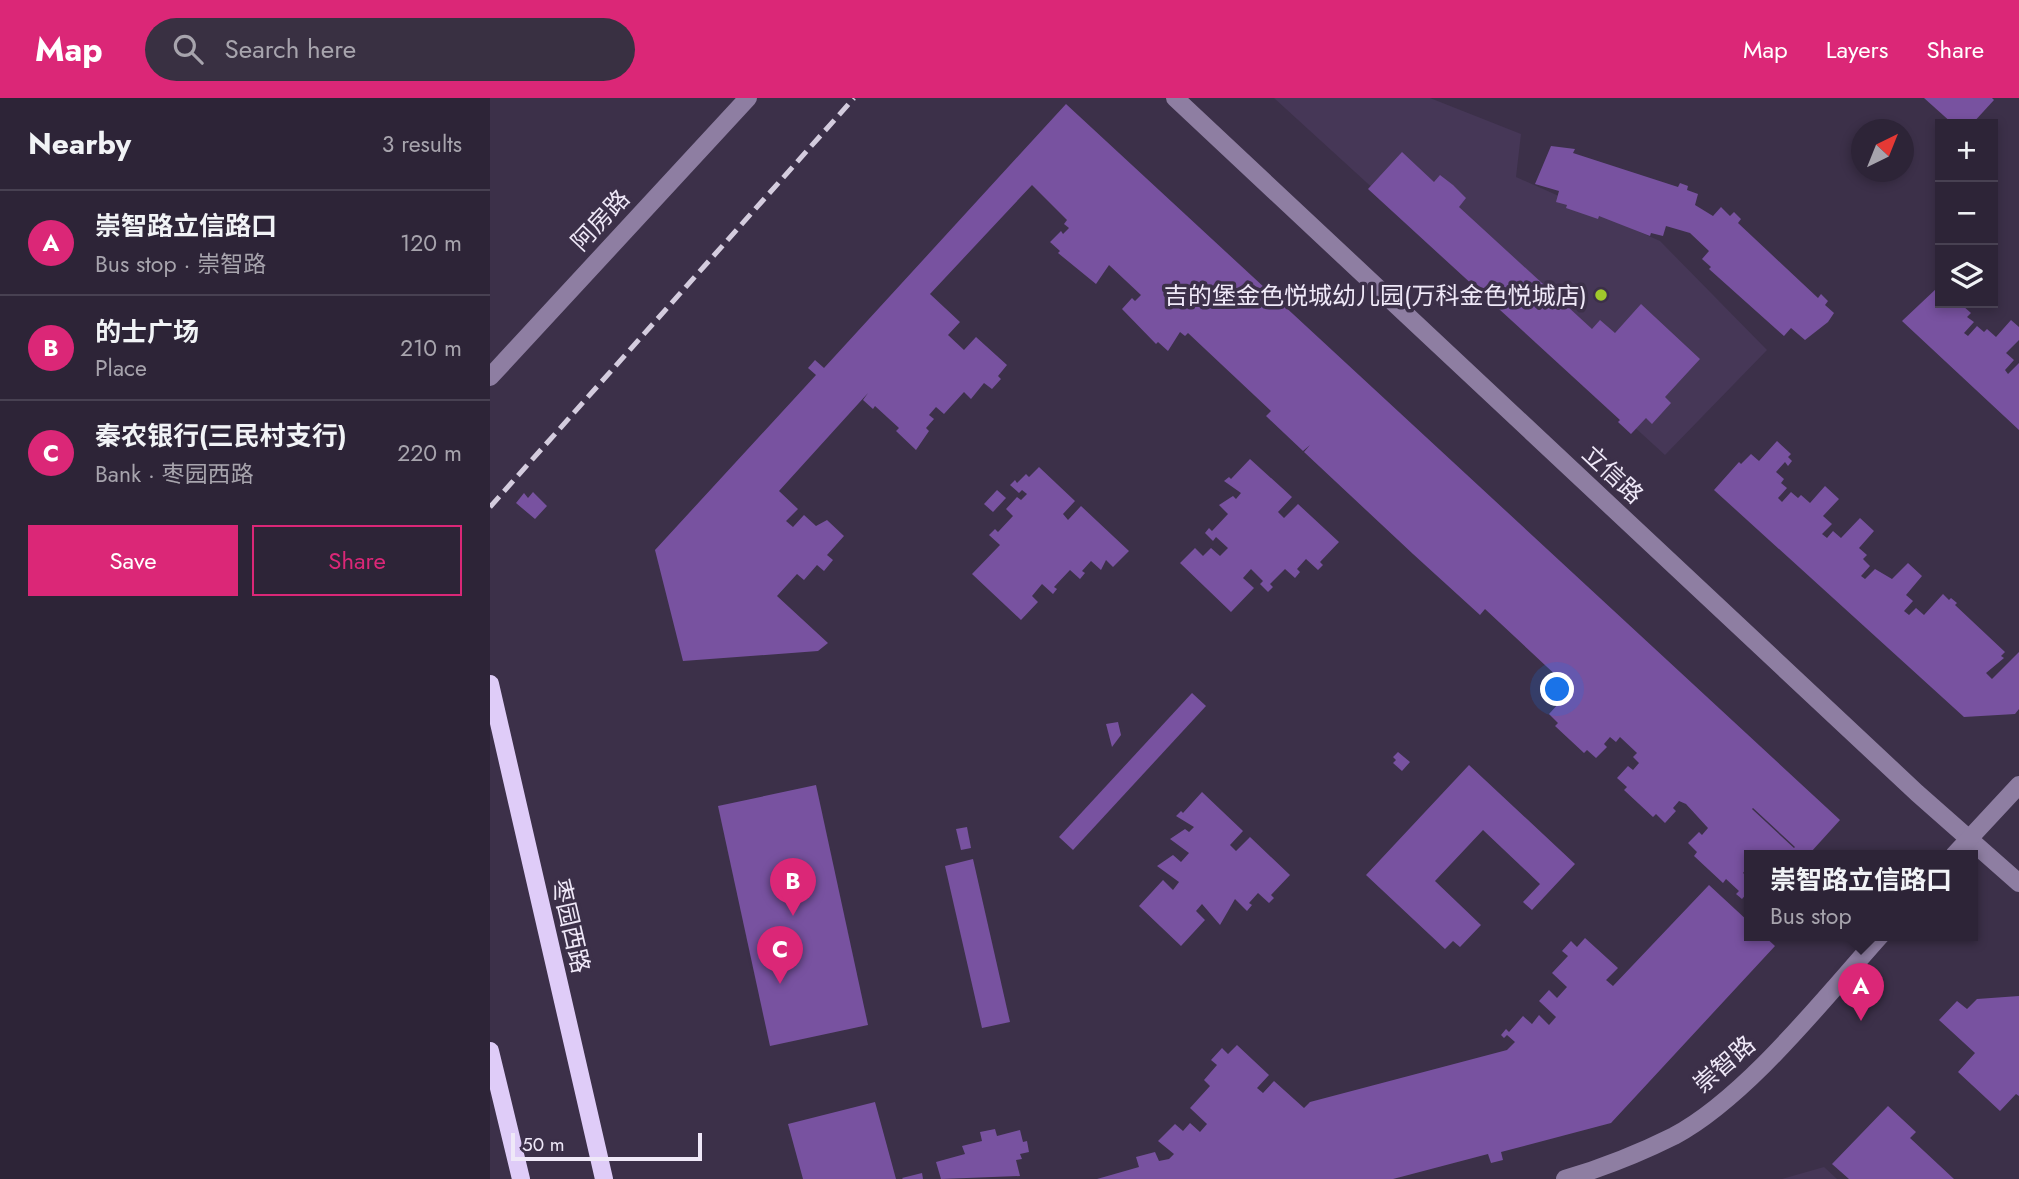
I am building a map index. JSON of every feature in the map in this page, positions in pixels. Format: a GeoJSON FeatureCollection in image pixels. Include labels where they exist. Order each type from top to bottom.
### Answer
{"type":"FeatureCollection","features":[{"type":"Feature","properties":{"kind":"main road","name":"枣园西路"},"geometry":{"type":"LineString","coordinates":[[490,684],[604,1179]]}},
{"type":"Feature","properties":{"kind":"main road"},"geometry":{"type":"LineString","coordinates":[[490,1051],[521,1179]]}},
{"type":"Feature","properties":{"kind":"street","name":"阿房路"},"geometry":{"type":"LineString","coordinates":[[490,377],[748,98]]}},
{"type":"Feature","properties":{"kind":"street","name":"立信路"},"geometry":{"type":"LineString","coordinates":[[1175,98],[2019,883]]}},
{"type":"Feature","properties":{"kind":"street"},"geometry":{"type":"LineString","coordinates":[[1958,850],[2019,785]]}},
{"type":"Feature","properties":{"kind":"street","name":"崇智路"},"geometry":{"type":"LineString","coordinates":[[1565,1179],[1592,1171],[1676,1135],[1727,1097],[1771,1056],[1876,941]]}},
{"type":"Feature","properties":{"kind":"shaded area","name":"吉的堡金色悦城幼儿园(万科金色悦城店)"},"geometry":{"type":"Polygon","coordinates":[[[1274,98],[1430,98],[1521,134],[1516,177],[1660,241],[1767,350],[1665,455],[1274,98]]]}},
{"type":"Feature","properties":{"kind":"shaded area"},"geometry":{"type":"Polygon","coordinates":[[[1824,1167],[1837,1179],[1782,1179],[1824,1167]]]}},
{"type":"Feature","properties":{"kind":"building"},"geometry":{"type":"Polygon","coordinates":[[[1924,98],[1994,100],[1977,119],[1947,119],[1924,98]]]}},
{"type":"Feature","properties":{"kind":"building"},"geometry":{"type":"Polygon","coordinates":[[[1066,104],[1840,820],[1813,850],[1744,850],[1742,899],[1736,894],[1739,891],[1726,879],[1723,883],[1694,856],[1697,852],[1688,843],[1699,832],[1702,835],[1708,828],[1686,804],[1679,801],[1673,808],[1676,811],[1665,823],[1656,814],[1653,817],[1624,790],[1627,787],[1617,778],[1628,766],[1633,770],[1639,763],[1633,757],[1637,753],[1620,737],[1616,742],[1610,737],[1604,744],[1607,747],[1596,758],[1587,750],[1584,753],[1555,726],[1558,723],[1549,714],[1560,702],[1563,705],[1570,699],[1557,684],[1561,680],[1485,609],[1480,615],[1413,554],[1304,452],[1310,445],[1303,451],[1266,416],[1271,411],[1188,333],[1185,336],[1180,332],[1168,351],[1158,342],[1156,344],[1122,309],[1132,298],[1135,301],[1141,295],[1109,265],[1096,284],[1058,253],[1060,251],[1050,242],[1061,231],[1063,234],[1069,228],[1064,224],[1067,220],[1032,185],[930,294],[960,322],[948,335],[964,350],[976,337],[1007,365],[998,376],[1001,379],[992,389],[984,383],[971,399],[964,392],[944,414],[936,407],[929,415],[934,419],[926,428],[929,431],[916,450],[896,431],[899,428],[875,406],[873,409],[863,400],[868,393],[779,491],[798,509],[786,521],[793,527],[804,515],[816,526],[827,520],[844,536],[827,555],[833,560],[824,571],[817,565],[804,580],[797,574],[777,596],[828,643],[818,651],[683,661],[655,550],[816,375],[808,368],[815,360],[824,368],[1066,104]],[[1752,809],[1794,848],[1795,847],[1752,809]]]}},
{"type":"Feature","properties":{"kind":"building"},"geometry":{"type":"Polygon","coordinates":[[[1551,146],[1575,149],[1573,153],[1678,187],[1680,183],[1688,186],[1687,190],[1698,194],[1695,205],[1713,216],[1721,207],[1730,216],[1734,212],[1741,219],[1738,223],[1818,298],[1821,294],[1828,301],[1825,305],[1834,313],[1828,322],[1805,340],[1791,328],[1784,336],[1709,269],[1711,267],[1702,259],[1709,251],[1690,233],[1666,226],[1663,236],[1651,233],[1650,236],[1599,216],[1598,219],[1566,208],[1567,205],[1556,202],[1559,191],[1535,184],[1551,146]]]}},
{"type":"Feature","properties":{"kind":"building"},"geometry":{"type":"Polygon","coordinates":[[[1402,152],[1434,182],[1440,175],[1453,185],[1466,198],[1459,207],[1592,329],[1600,320],[1615,333],[1641,304],[1700,359],[1665,397],[1671,403],[1652,424],[1646,418],[1631,434],[1618,422],[1620,420],[1368,189],[1402,152]]]}},
{"type":"Feature","properties":{"kind":"building"},"geometry":{"type":"Polygon","coordinates":[[[1935,290],[1935,308],[1965,308],[1971,313],[1967,317],[1974,322],[1964,333],[1968,336],[1977,326],[1984,332],[1987,329],[1996,337],[2011,320],[2019,327],[2019,340],[2006,353],[2014,360],[2005,370],[2008,374],[2019,363],[2019,430],[1902,321],[1935,290]]]}},
{"type":"Feature","properties":{"kind":"building"},"geometry":{"type":"Polygon","coordinates":[[[1777,441],[1791,454],[1788,457],[1792,461],[1788,466],[1785,462],[1776,472],[1784,479],[1781,483],[1787,488],[1778,498],[1782,502],[1791,492],[1798,498],[1801,495],[1810,503],[1825,486],[1839,499],[1823,516],[1832,524],[1822,534],[1827,538],[1833,531],[1841,538],[1860,518],[1874,531],[1859,548],[1867,555],[1863,559],[1870,566],[1861,576],[1865,579],[1875,569],[1892,579],[1908,563],[1922,576],[1906,595],[1913,601],[1904,611],[1909,615],[1916,608],[1924,615],[1943,594],[1949,600],[1951,598],[1957,603],[1955,605],[2005,652],[2001,656],[2004,658],[1986,673],[1992,679],[2019,652],[2019,709],[2015,714],[1964,717],[1714,490],[1739,462],[1741,464],[1751,454],[1759,461],[1777,441]]]}},
{"type":"Feature","properties":{"kind":"building"},"geometry":{"type":"Polygon","coordinates":[[[1250,459],[1292,497],[1278,512],[1284,518],[1298,504],[1339,542],[1320,562],[1323,565],[1318,570],[1306,559],[1297,569],[1300,572],[1295,578],[1285,569],[1270,584],[1273,587],[1268,592],[1260,584],[1263,581],[1251,569],[1243,578],[1254,588],[1231,612],[1180,563],[1195,548],[1203,556],[1211,548],[1220,556],[1228,548],[1216,537],[1213,541],[1205,533],[1209,528],[1212,531],[1228,514],[1219,505],[1233,496],[1236,499],[1241,493],[1224,481],[1229,477],[1231,479],[1250,459]]]}},
{"type":"Feature","properties":{"kind":"building"},"geometry":{"type":"Polygon","coordinates":[[[1039,467],[1075,501],[1063,514],[1068,520],[1081,506],[1129,551],[1113,567],[1106,560],[1101,570],[1091,561],[1082,571],[1085,573],[1080,579],[1070,570],[1054,587],[1057,589],[1053,594],[1042,584],[1032,596],[1038,602],[1021,620],[972,574],[1000,545],[989,535],[995,529],[998,532],[1013,516],[1006,509],[1017,497],[1021,500],[1027,494],[1022,490],[1019,493],[1010,485],[1015,480],[1017,483],[1026,474],[1029,477],[1039,467]]]}},
{"type":"Feature","properties":{"kind":"building"},"geometry":{"type":"Polygon","coordinates":[[[997,490],[1006,498],[993,512],[984,504],[997,490]]]}},
{"type":"Feature","properties":{"kind":"building"},"geometry":{"type":"Polygon","coordinates":[[[533,492],[547,506],[535,519],[516,503],[524,493],[528,498],[533,492]]]}},
{"type":"Feature","properties":{"kind":"building"},"geometry":{"type":"Polygon","coordinates":[[[1192,693],[1206,706],[1073,850],[1059,837],[1192,693]]]}},
{"type":"Feature","properties":{"kind":"building"},"geometry":{"type":"Polygon","coordinates":[[[1118,722],[1121,735],[1112,747],[1106,724],[1118,722]]]}},
{"type":"Feature","properties":{"kind":"building"},"geometry":{"type":"Polygon","coordinates":[[[1398,752],[1410,762],[1402,771],[1393,763],[1396,760],[1393,757],[1398,752]]]}},
{"type":"Feature","properties":{"kind":"building"},"geometry":{"type":"Polygon","coordinates":[[[1469,765],[1575,864],[1532,910],[1523,902],[1540,884],[1483,830],[1435,881],[1481,925],[1460,947],[1453,941],[1445,949],[1366,875],[1469,765]]]}},
{"type":"Feature","properties":{"kind":"building"},"geometry":{"type":"Polygon","coordinates":[[[816,785],[868,1025],[770,1046],[718,806],[816,785]]]}},
{"type":"Feature","properties":{"kind":"building"},"geometry":{"type":"Polygon","coordinates":[[[1202,792],[1243,831],[1230,845],[1236,851],[1250,837],[1290,875],[1271,895],[1274,898],[1269,903],[1258,893],[1249,903],[1252,905],[1247,911],[1235,899],[1220,925],[1202,904],[1196,911],[1205,920],[1181,946],[1139,906],[1163,880],[1173,890],[1179,882],[1157,866],[1173,855],[1181,862],[1189,853],[1170,839],[1185,829],[1189,832],[1194,827],[1176,816],[1181,811],[1183,813],[1202,792]]]}},
{"type":"Feature","properties":{"kind":"building"},"geometry":{"type":"Polygon","coordinates":[[[967,827],[971,848],[961,850],[956,829],[967,827]]]}},
{"type":"Feature","properties":{"kind":"building"},"geometry":{"type":"Polygon","coordinates":[[[973,859],[1010,1022],[982,1028],[945,866],[973,859]]]}},
{"type":"Feature","properties":{"kind":"building"},"geometry":{"type":"Polygon","coordinates":[[[1709,885],[1744,917],[1744,941],[1770,941],[1775,946],[1611,1123],[1501,1152],[1503,1160],[1491,1163],[1488,1154],[1393,1179],[1097,1179],[1139,1167],[1136,1157],[1155,1152],[1159,1161],[1169,1159],[1174,1154],[1158,1141],[1175,1124],[1183,1131],[1190,1123],[1200,1132],[1207,1124],[1190,1108],[1210,1086],[1204,1080],[1217,1065],[1211,1060],[1222,1048],[1228,1054],[1237,1045],[1269,1075],[1257,1088],[1263,1093],[1274,1081],[1304,1108],[1310,1102],[1507,1050],[1515,1042],[1507,1035],[1504,1038],[1501,1035],[1506,1029],[1509,1032],[1523,1016],[1532,1024],[1539,1015],[1549,1025],[1556,1017],[1539,1001],[1549,990],[1557,998],[1567,987],[1552,973],[1568,956],[1562,951],[1571,941],[1577,947],[1585,938],[1618,968],[1606,980],[1613,986],[1709,885]]]}},
{"type":"Feature","properties":{"kind":"building"},"geometry":{"type":"Polygon","coordinates":[[[2019,996],[2019,1096],[2016,1094],[2000,1111],[1958,1072],[1975,1053],[1939,1020],[1957,1001],[1967,1009],[1977,999],[2019,996]]]}},
{"type":"Feature","properties":{"kind":"building"},"geometry":{"type":"Polygon","coordinates":[[[875,1102],[896,1179],[803,1179],[788,1124],[875,1102]]]}},
{"type":"Feature","properties":{"kind":"building"},"geometry":{"type":"Polygon","coordinates":[[[1888,1106],[1916,1132],[1910,1138],[1954,1179],[1849,1179],[1832,1164],[1888,1106]]]}},
{"type":"Feature","properties":{"kind":"building"},"geometry":{"type":"Polygon","coordinates":[[[995,1129],[997,1136],[1020,1130],[1023,1142],[1027,1141],[1029,1152],[1020,1154],[1022,1159],[1016,1160],[1020,1176],[941,1179],[936,1162],[965,1154],[962,1146],[982,1141],[980,1132],[995,1129]]]}},
{"type":"Feature","properties":{"kind":"building"},"geometry":{"type":"Polygon","coordinates":[[[922,1173],[923,1179],[902,1178],[922,1173]]]}},
{"type":"Feature","properties":{"kind":"railway"},"geometry":{"type":"LineString","coordinates":[[490,507],[854,98]]}},
{"type":"Feature","properties":{"kind":"place","name":"吉的堡金色悦城幼儿园(万科金色悦城店)"},"geometry":{"type":"Point","coordinates":[1601,295]}},
{"type":"Feature","properties":{"kind":"place","name":"的士广场"},"geometry":{"type":"Point","coordinates":[793,916]}},
{"type":"Feature","properties":{"kind":"place","name":"秦农银行(三民村支行)"},"geometry":{"type":"Point","coordinates":[780,984]}},
{"type":"Feature","properties":{"kind":"place","name":"崇智路立信路口"},"geometry":{"type":"Point","coordinates":[1861,1021]}}]}
